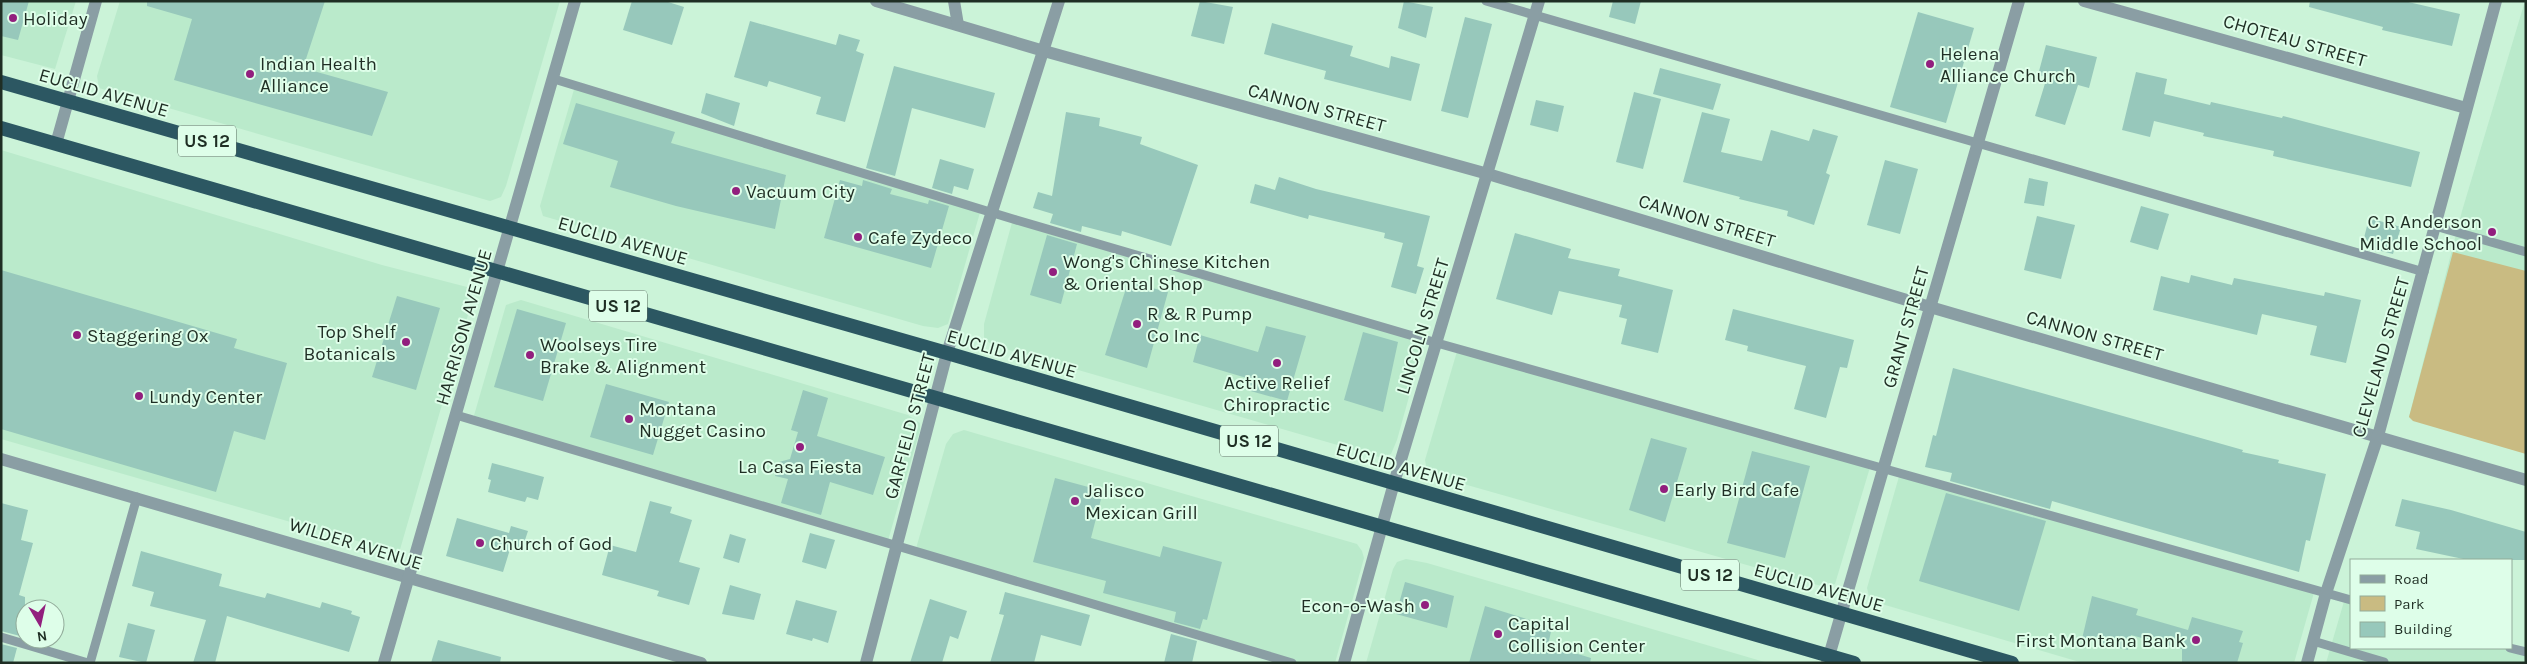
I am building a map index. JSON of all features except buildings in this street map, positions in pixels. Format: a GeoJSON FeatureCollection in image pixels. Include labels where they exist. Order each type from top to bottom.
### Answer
{"type":"FeatureCollection","features":[{"type":"Feature","properties":{"kind":"highway","name":"EUCLID AVENUE"},"geometry":{"type":"LineString","coordinates":[[1,82],[947,353],[2012,663]]}},
{"type":"Feature","properties":{"kind":"highway","name":"US 12"},"geometry":{"type":"LineString","coordinates":[[1,128],[1383,527],[1828,659],[1854,663]]}},
{"type":"Feature","properties":{"kind":"street"},"geometry":{"type":"LineString","coordinates":[[56,144],[96,1]]}},
{"type":"Feature","properties":{"kind":"street","name":"HARRISON AVENUE"},"geometry":{"type":"LineString","coordinates":[[384,663],[512,228],[575,1]]}},
{"type":"Feature","properties":{"kind":"street","name":"CANNON STREET"},"geometry":{"type":"LineString","coordinates":[[876,1],[1044,52],[1488,174],[1930,307],[2526,480]]}},
{"type":"Feature","properties":{"kind":"street"},"geometry":{"type":"LineString","coordinates":[[954,1],[958,25]]}},
{"type":"Feature","properties":{"kind":"street","name":"GARFIELD STREET"},"geometry":{"type":"LineString","coordinates":[[866,663],[947,353],[1059,1]]}},
{"type":"Feature","properties":{"kind":"street","name":"LINCOLN STREET"},"geometry":{"type":"LineString","coordinates":[[1344,663],[1394,483],[1539,1]]}},
{"type":"Feature","properties":{"kind":"street","name":"GRANT STREET"},"geometry":{"type":"LineString","coordinates":[[1828,659],[2019,1]]}},
{"type":"Feature","properties":{"kind":"street","name":"CHOTEAU STREET"},"geometry":{"type":"LineString","coordinates":[[2084,1],[2466,108]]}},
{"type":"Feature","properties":{"kind":"street","name":"CLEVELAND STREET"},"geometry":{"type":"LineString","coordinates":[[2307,663],[2326,592],[2378,436],[2496,1]]}},
{"type":"Feature","properties":{"kind":"street","name":"WILDER AVENUE"},"geometry":{"type":"LineString","coordinates":[[1,459],[137,497],[700,663]]}},
{"type":"Feature","properties":{"kind":"lane"},"geometry":{"type":"LineString","coordinates":[[1486,1],[2424,272]]}},
{"type":"Feature","properties":{"kind":"lane"},"geometry":{"type":"LineString","coordinates":[[554,79],[992,213],[1437,342],[2350,600]]}},
{"type":"Feature","properties":{"kind":"lane"},"geometry":{"type":"LineString","coordinates":[[2435,226],[2526,252]]}},
{"type":"Feature","properties":{"kind":"lane"},"geometry":{"type":"LineString","coordinates":[[456,415],[1292,663]]}},
{"type":"Feature","properties":{"kind":"lane"},"geometry":{"type":"LineString","coordinates":[[1,637],[89,663],[137,497]]}},
{"type":"Feature","properties":{"kind":"lane"},"geometry":{"type":"LineString","coordinates":[[2313,641],[2384,662]]}},
{"type":"Feature","properties":{"kind":"lane"},"geometry":{"type":"LineString","coordinates":[[2512,648],[2526,652]]}},
{"type":"Feature","properties":{"kind":"shaded area"},"geometry":{"type":"Polygon","coordinates":[[[1,1],[76,1],[55,69],[1,55],[1,1]]]}},
{"type":"Feature","properties":{"kind":"shaded area"},"geometry":{"type":"Polygon","coordinates":[[[120,1],[560,1],[506,186],[501,197],[490,201],[99,88],[97,76],[120,1]]]}},
{"type":"Feature","properties":{"kind":"shaded area","name":"C R Anderson Middle School"},"geometry":{"type":"Polygon","coordinates":[[[2525,1],[2526,453],[2409,417],[2462,211],[2525,1]]]}},
{"type":"Feature","properties":{"kind":"shaded area"},"geometry":{"type":"Polygon","coordinates":[[[575,86],[981,209],[948,324],[938,328],[923,326],[543,216],[540,206],[575,86]]]}},
{"type":"Feature","properties":{"kind":"shaded area"},"geometry":{"type":"Polygon","coordinates":[[[1,150],[382,265],[467,287],[472,294],[472,301],[399,553],[1,439],[1,150]]]}},
{"type":"Feature","properties":{"kind":"shaded area"},"geometry":{"type":"Polygon","coordinates":[[[1013,219],[1425,339],[1397,440],[1391,454],[1379,457],[992,345],[984,338],[984,324],[1013,219]]]}},
{"type":"Feature","properties":{"kind":"shaded area"},"geometry":{"type":"Polygon","coordinates":[[[521,300],[908,415],[920,423],[920,430],[887,544],[473,419],[506,305],[521,300]]]}},
{"type":"Feature","properties":{"kind":"shaded area"},"geometry":{"type":"Polygon","coordinates":[[[1458,348],[1871,464],[1835,584],[1826,587],[1810,583],[1432,475],[1427,471],[1425,460],[1458,348]]]}},
{"type":"Feature","properties":{"kind":"shaded area"},"geometry":{"type":"Polygon","coordinates":[[[964,430],[1357,544],[1364,558],[1335,663],[1292,663],[915,552],[946,444],[953,434],[964,430]]]}},
{"type":"Feature","properties":{"kind":"shaded area"},"geometry":{"type":"Polygon","coordinates":[[[1900,473],[2315,589],[2294,663],[2083,663],[1875,602],[1869,596],[1867,588],[1900,473]]]}},
{"type":"Feature","properties":{"kind":"shaded area"},"geometry":{"type":"Polygon","coordinates":[[[1406,559],[1427,563],[1768,663],[1366,663],[1393,569],[1397,562],[1406,559]]]}},
{"type":"Feature","properties":{"kind":"shaded area"},"geometry":{"type":"Polygon","coordinates":[[[2345,598],[2350,600],[2350,649],[2512,648],[2526,652],[2526,663],[2326,663],[2345,598]]]}},
{"type":"Feature","properties":{"kind":"green space","name":"C R Anderson Middle School"},"geometry":{"type":"Polygon","coordinates":[[[2453,252],[2526,271],[2526,454],[2413,421],[2409,417],[2453,252]]]}},
{"type":"Feature","properties":{"kind":"place","name":"Holiday"},"geometry":{"type":"Point","coordinates":[13,18]}},
{"type":"Feature","properties":{"kind":"place","name":"Helena Alliance Church"},"geometry":{"type":"Point","coordinates":[1930,64]}},
{"type":"Feature","properties":{"kind":"place","name":"Indian Health Alliance"},"geometry":{"type":"Point","coordinates":[250,74]}},
{"type":"Feature","properties":{"kind":"place","name":"Vacuum City"},"geometry":{"type":"Point","coordinates":[736,191]}},
{"type":"Feature","properties":{"kind":"place","name":"C R Anderson Middle School"},"geometry":{"type":"Point","coordinates":[2492,232]}},
{"type":"Feature","properties":{"kind":"place","name":"Cafe Zydeco"},"geometry":{"type":"Point","coordinates":[858,237]}},
{"type":"Feature","properties":{"kind":"place","name":"Wong's Chinese Kitchen & Oriental Shop"},"geometry":{"type":"Point","coordinates":[1053,272]}},
{"type":"Feature","properties":{"kind":"place","name":"R & R Pump Co Inc"},"geometry":{"type":"Point","coordinates":[1137,324]}},
{"type":"Feature","properties":{"kind":"place","name":"Staggering Ox"},"geometry":{"type":"Point","coordinates":[77,335]}},
{"type":"Feature","properties":{"kind":"place","name":"Top Shelf Botanicals"},"geometry":{"type":"Point","coordinates":[406,342]}},
{"type":"Feature","properties":{"kind":"place","name":"Woolseys Tire Brake & Alignment"},"geometry":{"type":"Point","coordinates":[530,355]}},
{"type":"Feature","properties":{"kind":"place","name":"Active Relief Chiropractic"},"geometry":{"type":"Point","coordinates":[1277,363]}},
{"type":"Feature","properties":{"kind":"place","name":"Lundy Center"},"geometry":{"type":"Point","coordinates":[139,396]}},
{"type":"Feature","properties":{"kind":"place","name":"Montana Nugget Casino"},"geometry":{"type":"Point","coordinates":[629,419]}},
{"type":"Feature","properties":{"kind":"place","name":"La Casa Fiesta"},"geometry":{"type":"Point","coordinates":[800,447]}},
{"type":"Feature","properties":{"kind":"place","name":"Early Bird Cafe"},"geometry":{"type":"Point","coordinates":[1664,489]}},
{"type":"Feature","properties":{"kind":"place","name":"Jalisco Mexican Grill"},"geometry":{"type":"Point","coordinates":[1075,501]}},
{"type":"Feature","properties":{"kind":"place","name":"Church of God"},"geometry":{"type":"Point","coordinates":[480,543]}},
{"type":"Feature","properties":{"kind":"place","name":"Econ-o-Wash"},"geometry":{"type":"Point","coordinates":[1425,605]}},
{"type":"Feature","properties":{"kind":"place","name":"Capital Collision Center"},"geometry":{"type":"Point","coordinates":[1498,634]}},
{"type":"Feature","properties":{"kind":"place","name":"First Montana Bank"},"geometry":{"type":"Point","coordinates":[2196,640]}}]}
